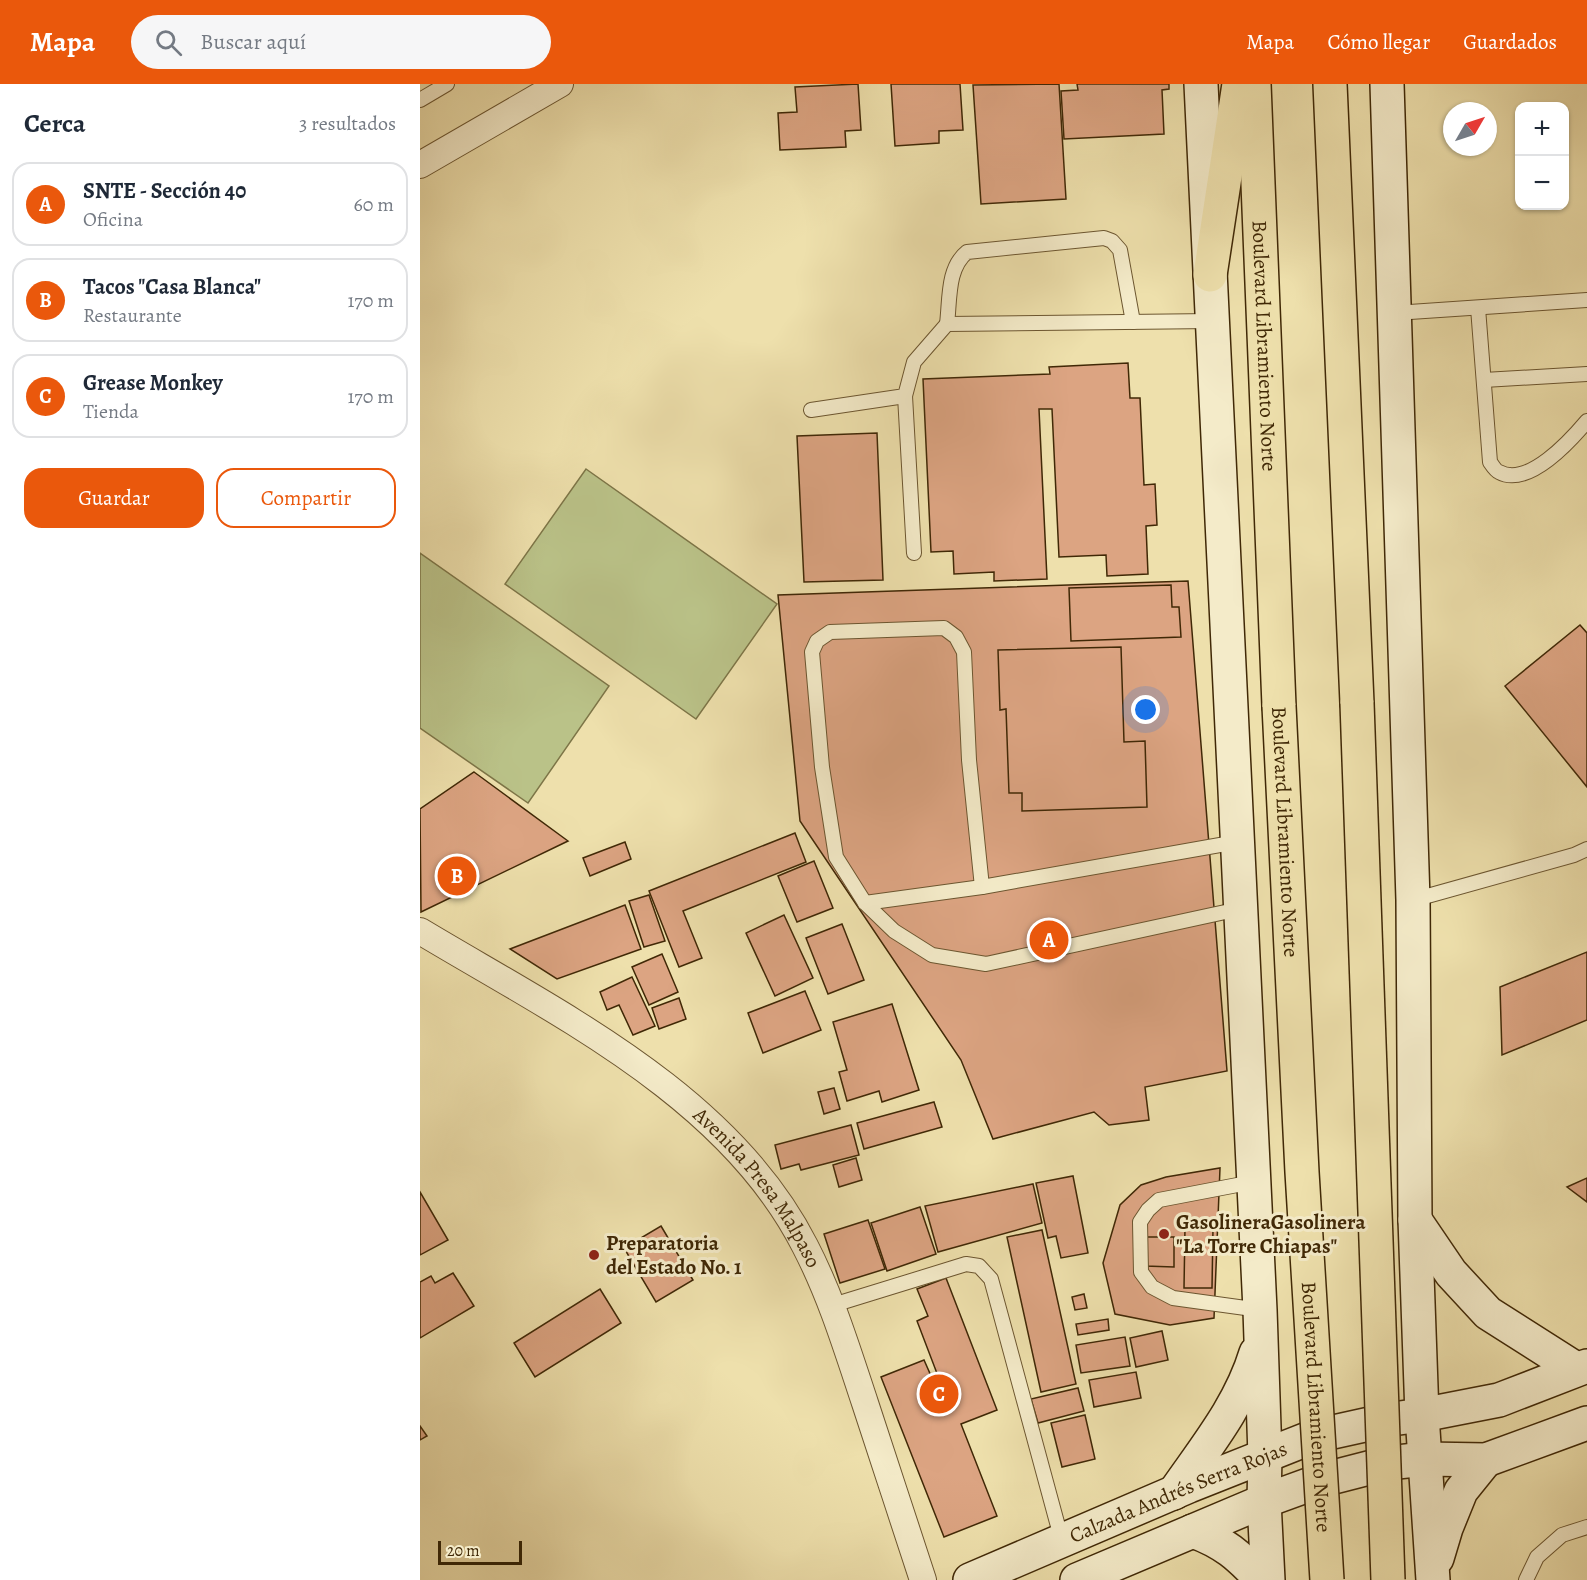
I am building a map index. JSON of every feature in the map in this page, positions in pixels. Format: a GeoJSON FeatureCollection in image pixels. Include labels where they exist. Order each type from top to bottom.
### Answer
{"type":"FeatureCollection","features":[{"type":"Feature","properties":{"kind":"highway"},"geometry":{"type":"LineString","coordinates":[[1210,275],[1239,84]]}},
{"type":"Feature","properties":{"kind":"highway","name":"Boulevard Libramiento Norte"},"geometry":{"type":"LineString","coordinates":[[1254,84],[1292,994],[1327,1580]]}},
{"type":"Feature","properties":{"kind":"highway"},"geometry":{"type":"LineString","coordinates":[[1330,84],[1357,703],[1388,1580]]}},
{"type":"Feature","properties":{"kind":"street"},"geometry":{"type":"LineString","coordinates":[[420,165],[560,84]]}},
{"type":"Feature","properties":{"kind":"street"},"geometry":{"type":"LineString","coordinates":[[1201,84],[1260,1323],[1268,1580]]}},
{"type":"Feature","properties":{"kind":"street"},"geometry":{"type":"LineString","coordinates":[[1387,84],[1413,900],[1415,1219],[1407,1417],[1425,1460],[1432,1577]]}},
{"type":"Feature","properties":{"kind":"street","name":"Avenida Presa Malpaso"},"geometry":{"type":"LineString","coordinates":[[420,931],[619,1050],[677,1094],[735,1147],[773,1195],[805,1244],[833,1305],[923,1580]]}},
{"type":"Feature","properties":{"kind":"street"},"geometry":{"type":"LineString","coordinates":[[1415,1219],[1451,1273],[1488,1313],[1581,1368]]}},
{"type":"Feature","properties":{"kind":"street"},"geometry":{"type":"LineString","coordinates":[[1174,1492],[1235,1405],[1250,1372],[1260,1323]]}},
{"type":"Feature","properties":{"kind":"street","name":"Calzada Andrés Serra Rojas"},"geometry":{"type":"LineString","coordinates":[[970,1580],[1174,1492],[1315,1436],[1499,1400],[1581,1368]]}},
{"type":"Feature","properties":{"kind":"street"},"geometry":{"type":"LineString","coordinates":[[1432,1577],[1446,1528],[1461,1491],[1486,1460],[1587,1423]]}},
{"type":"Feature","properties":{"kind":"street","name":"Calzada Andrés Serra Rojas"},"geometry":{"type":"LineString","coordinates":[[1077,1580],[1264,1501],[1322,1480],[1388,1463],[1425,1460],[1486,1460]]}},
{"type":"Feature","properties":{"kind":"street"},"geometry":{"type":"LineString","coordinates":[[1192,1531],[1218,1540],[1244,1561],[1262,1580]]}},
{"type":"Feature","properties":{"kind":"lane"},"geometry":{"type":"LineString","coordinates":[[420,100],[447,84]]}},
{"type":"Feature","properties":{"kind":"lane"},"geometry":{"type":"LineString","coordinates":[[914,554],[905,396],[914,362],[948,324],[953,270],[958,259],[967,252],[1104,238],[1112,241],[1120,250],[1133,322]]}},
{"type":"Feature","properties":{"kind":"lane"},"geometry":{"type":"LineString","coordinates":[[1395,313],[1587,300]]}},
{"type":"Feature","properties":{"kind":"lane"},"geometry":{"type":"LineString","coordinates":[[1478,308],[1490,462],[1499,473],[1518,475],[1542,466],[1587,421]]}},
{"type":"Feature","properties":{"kind":"lane"},"geometry":{"type":"LineString","coordinates":[[948,324],[1212,321]]}},
{"type":"Feature","properties":{"kind":"lane"},"geometry":{"type":"LineString","coordinates":[[1484,380],[1587,374]]}},
{"type":"Feature","properties":{"kind":"lane"},"geometry":{"type":"LineString","coordinates":[[811,410],[905,396]]}},
{"type":"Feature","properties":{"kind":"lane"},"geometry":{"type":"LineString","coordinates":[[982,887],[969,760],[964,652],[956,637],[944,628],[830,632],[817,640],[812,652],[822,767],[836,857],[864,903],[894,932],[932,955],[986,964],[1239,909]]}},
{"type":"Feature","properties":{"kind":"lane"},"geometry":{"type":"LineString","coordinates":[[864,903],[982,887],[1237,842]]}},
{"type":"Feature","properties":{"kind":"lane"},"geometry":{"type":"LineString","coordinates":[[1413,900],[1574,855],[1587,849]]}},
{"type":"Feature","properties":{"kind":"lane"},"geometry":{"type":"LineString","coordinates":[[1253,1182],[1159,1200],[1140,1222],[1141,1272],[1152,1287],[1173,1298],[1260,1323]]}},
{"type":"Feature","properties":{"kind":"lane"},"geometry":{"type":"LineString","coordinates":[[833,1305],[966,1264],[979,1266],[991,1279],[1062,1541]]}},
{"type":"Feature","properties":{"kind":"lane"},"geometry":{"type":"LineString","coordinates":[[1526,1580],[1537,1557],[1562,1535],[1587,1527]]}},
{"type":"Feature","properties":{"kind":"green space"},"geometry":{"type":"Polygon","coordinates":[[[586,469],[777,604],[696,719],[505,584],[586,469]]]}},
{"type":"Feature","properties":{"kind":"green space"},"geometry":{"type":"Polygon","coordinates":[[[420,553],[609,686],[528,803],[420,728],[420,553]]]}},
{"type":"Feature","properties":{"kind":"building"},"geometry":{"type":"Polygon","coordinates":[[[858,84],[861,130],[845,131],[846,147],[780,150],[778,113],[797,112],[795,87],[858,84]]]}},
{"type":"Feature","properties":{"kind":"building"},"geometry":{"type":"Polygon","coordinates":[[[891,84],[960,84],[963,130],[939,131],[939,143],[895,146],[891,84]]]}},
{"type":"Feature","properties":{"kind":"building"},"geometry":{"type":"Polygon","coordinates":[[[1059,84],[1066,199],[981,204],[973,85],[1059,84]]]}},
{"type":"Feature","properties":{"kind":"building"},"geometry":{"type":"Polygon","coordinates":[[[1077,84],[1169,84],[1169,89],[1162,90],[1164,134],[1064,139],[1061,91],[1078,90],[1077,84]]]}},
{"type":"Feature","properties":{"kind":"building"},"geometry":{"type":"Polygon","coordinates":[[[1128,363],[1130,398],[1140,398],[1144,485],[1155,484],[1157,525],[1146,526],[1148,574],[1107,576],[1106,555],[1059,557],[1052,409],[1039,409],[1047,579],[994,581],[994,572],[954,574],[953,551],[931,552],[923,379],[1050,374],[1049,367],[1128,363]]]}},
{"type":"Feature","properties":{"kind":"building"},"geometry":{"type":"Polygon","coordinates":[[[877,433],[883,580],[804,582],[797,436],[877,433]]]}},
{"type":"Feature","properties":{"kind":"building"},"geometry":{"type":"Polygon","coordinates":[[[1188,581],[1227,1071],[1145,1087],[1149,1120],[1109,1125],[1094,1112],[993,1139],[961,1060],[800,821],[778,595],[1188,581]]]}},
{"type":"Feature","properties":{"kind":"building"},"geometry":{"type":"Polygon","coordinates":[[[1171,585],[1172,607],[1179,607],[1181,637],[1071,641],[1069,588],[1171,585]]]}},
{"type":"Feature","properties":{"kind":"building"},"geometry":{"type":"Polygon","coordinates":[[[1580,625],[1587,633],[1587,787],[1505,686],[1580,625]]]}},
{"type":"Feature","properties":{"kind":"building"},"geometry":{"type":"Polygon","coordinates":[[[1121,647],[1124,742],[1145,741],[1147,807],[1022,811],[1022,793],[1009,793],[1006,709],[1000,710],[998,650],[1121,647]]]}},
{"type":"Feature","properties":{"kind":"building"},"geometry":{"type":"Polygon","coordinates":[[[474,772],[568,841],[421,912],[420,809],[474,772]]]}},
{"type":"Feature","properties":{"kind":"building"},"geometry":{"type":"Polygon","coordinates":[[[795,833],[806,862],[683,911],[702,958],[679,967],[649,891],[795,833]]]}},
{"type":"Feature","properties":{"kind":"building"},"geometry":{"type":"Polygon","coordinates":[[[625,842],[631,859],[590,876],[583,858],[625,842]]]}},
{"type":"Feature","properties":{"kind":"building"},"geometry":{"type":"Polygon","coordinates":[[[814,861],[833,908],[797,922],[778,876],[814,861]]]}},
{"type":"Feature","properties":{"kind":"building"},"geometry":{"type":"Polygon","coordinates":[[[649,895],[665,941],[644,947],[629,901],[649,895]]]}},
{"type":"Feature","properties":{"kind":"building"},"geometry":{"type":"Polygon","coordinates":[[[625,905],[641,949],[557,979],[510,949],[625,905]]]}},
{"type":"Feature","properties":{"kind":"building"},"geometry":{"type":"Polygon","coordinates":[[[784,915],[813,978],[775,996],[746,933],[784,915]]]}},
{"type":"Feature","properties":{"kind":"building"},"geometry":{"type":"Polygon","coordinates":[[[842,924],[864,980],[828,994],[806,938],[842,924]]]}},
{"type":"Feature","properties":{"kind":"building"},"geometry":{"type":"Polygon","coordinates":[[[1587,952],[1587,1020],[1502,1055],[1500,987],[1587,952]]]}},
{"type":"Feature","properties":{"kind":"building"},"geometry":{"type":"Polygon","coordinates":[[[662,954],[678,992],[649,1005],[632,967],[662,954]]]}},
{"type":"Feature","properties":{"kind":"building"},"geometry":{"type":"Polygon","coordinates":[[[632,977],[655,1026],[633,1035],[619,1005],[607,1010],[600,992],[632,977]]]}},
{"type":"Feature","properties":{"kind":"building"},"geometry":{"type":"Polygon","coordinates":[[[805,991],[821,1030],[763,1053],[748,1013],[805,991]]]}},
{"type":"Feature","properties":{"kind":"building"},"geometry":{"type":"Polygon","coordinates":[[[679,998],[686,1019],[659,1029],[652,1008],[679,998]]]}},
{"type":"Feature","properties":{"kind":"building"},"geometry":{"type":"Polygon","coordinates":[[[892,1004],[919,1090],[882,1102],[879,1091],[847,1101],[839,1072],[847,1070],[833,1022],[892,1004]]]}},
{"type":"Feature","properties":{"kind":"building"},"geometry":{"type":"Polygon","coordinates":[[[834,1088],[840,1109],[824,1114],[818,1092],[834,1088]]]}},
{"type":"Feature","properties":{"kind":"building"},"geometry":{"type":"Polygon","coordinates":[[[934,1102],[942,1127],[864,1149],[857,1123],[934,1102]]]}},
{"type":"Feature","properties":{"kind":"building"},"geometry":{"type":"Polygon","coordinates":[[[851,1125],[859,1155],[801,1170],[799,1164],[781,1169],[775,1145],[851,1125]]]}},
{"type":"Feature","properties":{"kind":"building"},"geometry":{"type":"Polygon","coordinates":[[[856,1158],[862,1180],[839,1187],[833,1165],[856,1158]]]}},
{"type":"Feature","properties":{"kind":"building","name":"GasolineraGasolinera \"La Torre Chiapas\""},"geometry":{"type":"Polygon","coordinates":[[[1220,1168],[1214,1318],[1170,1325],[1115,1314],[1103,1263],[1120,1205],[1141,1185],[1166,1177],[1220,1168]]]}},
{"type":"Feature","properties":{"kind":"building"},"geometry":{"type":"Polygon","coordinates":[[[1073,1176],[1088,1253],[1061,1258],[1056,1236],[1048,1238],[1036,1183],[1073,1176]]]}},
{"type":"Feature","properties":{"kind":"building"},"geometry":{"type":"Polygon","coordinates":[[[1587,1178],[1587,1202],[1567,1187],[1587,1178]]]}},
{"type":"Feature","properties":{"kind":"building"},"geometry":{"type":"Polygon","coordinates":[[[1033,1184],[1042,1223],[938,1252],[925,1206],[1033,1184]]]}},
{"type":"Feature","properties":{"kind":"building"},"geometry":{"type":"Polygon","coordinates":[[[420,1192],[448,1240],[420,1255],[420,1192]]]}},
{"type":"Feature","properties":{"kind":"building"},"geometry":{"type":"Polygon","coordinates":[[[920,1207],[936,1254],[887,1271],[871,1223],[920,1207]]]}},
{"type":"Feature","properties":{"kind":"building"},"geometry":{"type":"Polygon","coordinates":[[[868,1220],[885,1269],[840,1283],[824,1234],[868,1220]]]}},
{"type":"Feature","properties":{"kind":"building"},"geometry":{"type":"Polygon","coordinates":[[[661,1226],[693,1280],[656,1302],[624,1248],[661,1226]]]}},
{"type":"Feature","properties":{"kind":"building"},"geometry":{"type":"Polygon","coordinates":[[[1185,1227],[1213,1228],[1212,1288],[1184,1288],[1185,1227]]]}},
{"type":"Feature","properties":{"kind":"building"},"geometry":{"type":"Polygon","coordinates":[[[1042,1230],[1076,1384],[1041,1392],[1007,1237],[1042,1230]]]}},
{"type":"Feature","properties":{"kind":"building"},"geometry":{"type":"Polygon","coordinates":[[[1145,1237],[1174,1237],[1174,1267],[1145,1266],[1145,1237]]]}},
{"type":"Feature","properties":{"kind":"building"},"geometry":{"type":"Polygon","coordinates":[[[453,1273],[474,1306],[420,1338],[420,1282],[431,1276],[435,1283],[453,1273]]]}},
{"type":"Feature","properties":{"kind":"building"},"geometry":{"type":"Polygon","coordinates":[[[946,1278],[997,1410],[961,1424],[997,1516],[944,1537],[881,1377],[924,1360],[932,1378],[938,1376],[917,1321],[928,1316],[917,1289],[946,1278]]]}},
{"type":"Feature","properties":{"kind":"building"},"geometry":{"type":"Polygon","coordinates":[[[600,1289],[621,1323],[535,1377],[514,1343],[600,1289]]]}},
{"type":"Feature","properties":{"kind":"building"},"geometry":{"type":"Polygon","coordinates":[[[1084,1294],[1087,1308],[1075,1310],[1072,1297],[1084,1294]]]}},
{"type":"Feature","properties":{"kind":"building"},"geometry":{"type":"Polygon","coordinates":[[[1108,1319],[1109,1330],[1078,1335],[1076,1324],[1108,1319]]]}},
{"type":"Feature","properties":{"kind":"building"},"geometry":{"type":"Polygon","coordinates":[[[1162,1331],[1168,1360],[1136,1367],[1130,1338],[1162,1331]]]}},
{"type":"Feature","properties":{"kind":"building"},"geometry":{"type":"Polygon","coordinates":[[[1125,1337],[1130,1366],[1081,1373],[1076,1345],[1125,1337]]]}},
{"type":"Feature","properties":{"kind":"building"},"geometry":{"type":"Polygon","coordinates":[[[1136,1372],[1141,1398],[1094,1407],[1089,1380],[1136,1372]]]}},
{"type":"Feature","properties":{"kind":"building"},"geometry":{"type":"Polygon","coordinates":[[[1078,1388],[1084,1411],[1038,1423],[1031,1399],[1078,1388]]]}},
{"type":"Feature","properties":{"kind":"building"},"geometry":{"type":"Polygon","coordinates":[[[1085,1415],[1095,1459],[1062,1467],[1051,1423],[1085,1415]]]}},
{"type":"Feature","properties":{"kind":"building"},"geometry":{"type":"Polygon","coordinates":[[[420,1426],[427,1436],[420,1440],[420,1426]]]}},
{"type":"Feature","properties":{"kind":"place","name":"Tacos \"Casa Blanca\""},"geometry":{"type":"Point","coordinates":[457,876]}},
{"type":"Feature","properties":{"kind":"place","name":"SNTE - Sección 40"},"geometry":{"type":"Point","coordinates":[1049,940]}},
{"type":"Feature","properties":{"kind":"place","name":"GasolineraGasolinera \"La Torre Chiapas\""},"geometry":{"type":"Point","coordinates":[1164,1234]}},
{"type":"Feature","properties":{"kind":"place","name":"Preparatoria del Estado No. 1"},"geometry":{"type":"Point","coordinates":[594,1255]}},
{"type":"Feature","properties":{"kind":"place","name":"Grease Monkey"},"geometry":{"type":"Point","coordinates":[939,1394]}}]}
